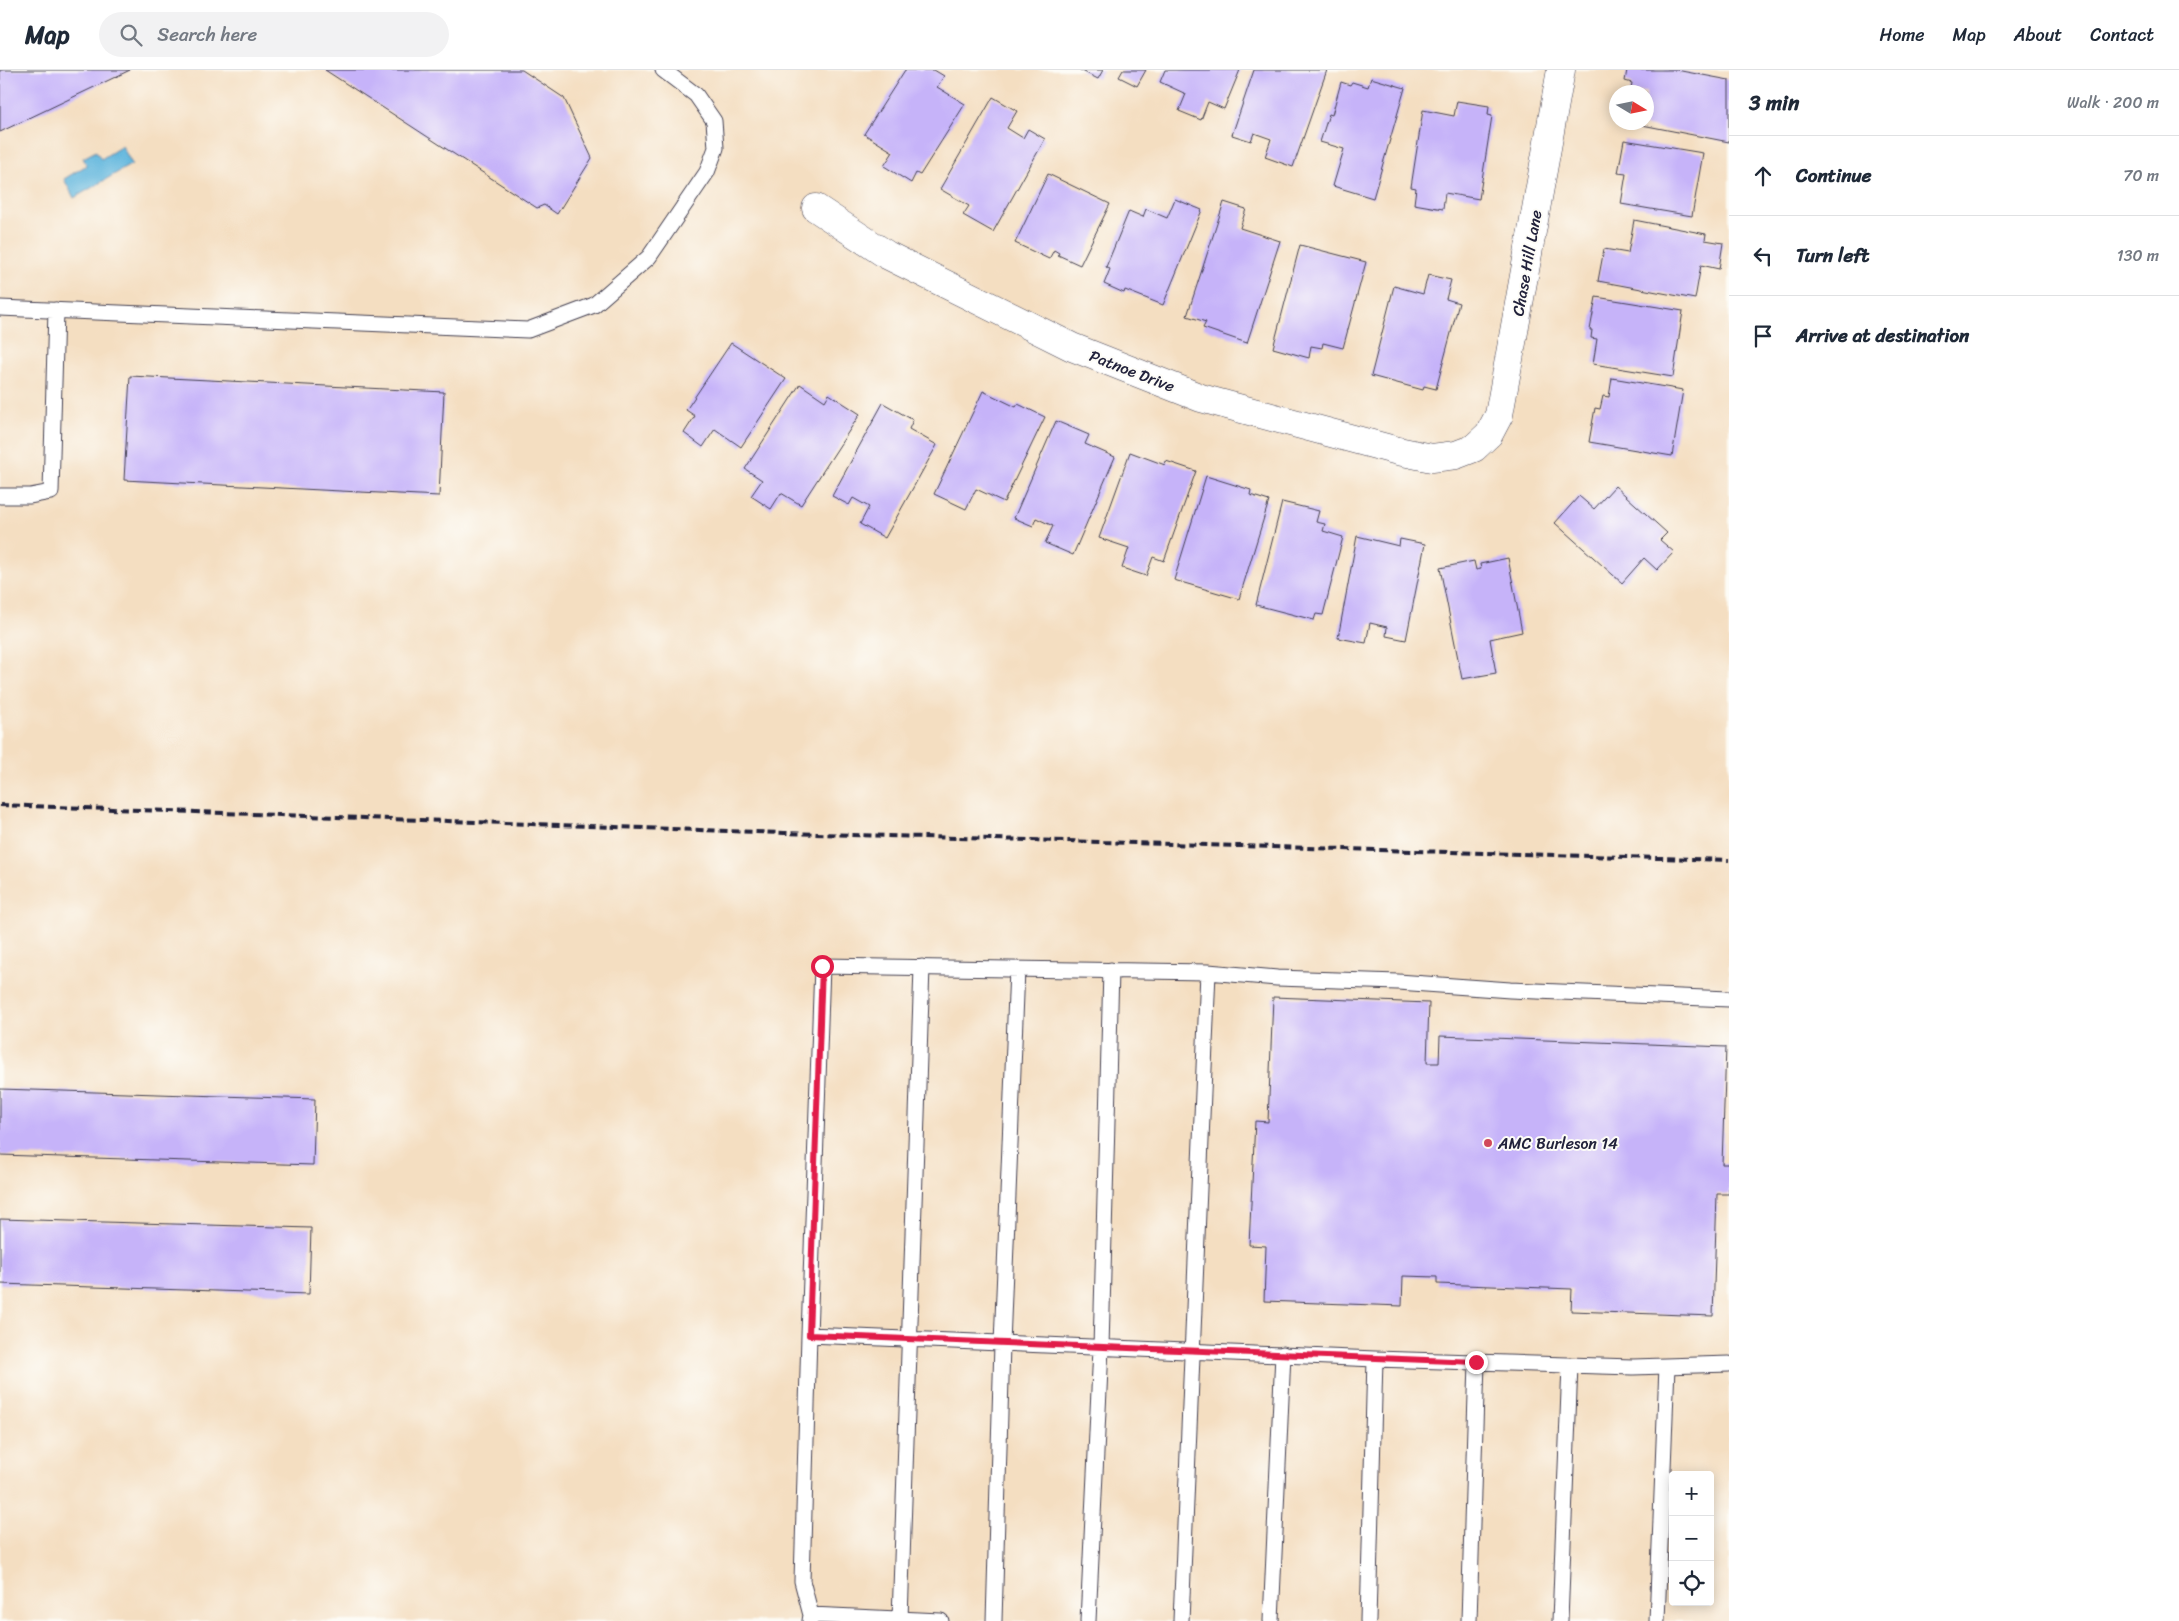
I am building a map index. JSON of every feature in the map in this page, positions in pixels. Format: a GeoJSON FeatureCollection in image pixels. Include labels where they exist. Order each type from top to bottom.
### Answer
{"type":"FeatureCollection","features":[{"type":"Feature","properties":{"kind":"street","name":"Chase Hill Lane"},"geometry":{"type":"LineString","coordinates":[[1474,448],[1489,434],[1499,415],[1561,70]]}},
{"type":"Feature","properties":{"kind":"street","name":"Patnoe Drive"},"geometry":{"type":"LineString","coordinates":[[816,208],[887,255],[1064,343],[1201,398],[1398,451],[1432,458],[1456,455],[1474,448]]}},
{"type":"Feature","properties":{"kind":"lane"},"geometry":{"type":"LineString","coordinates":[[0,308],[528,330],[594,305],[649,257],[707,172],[716,148],[714,121],[696,95],[663,70]]}},
{"type":"Feature","properties":{"kind":"lane"},"geometry":{"type":"LineString","coordinates":[[0,496],[30,496],[50,492],[56,310]]}},
{"type":"Feature","properties":{"kind":"lane"},"geometry":{"type":"LineString","coordinates":[[941,1621],[810,1618],[802,1581],[822,966],[1208,972],[1277,978],[1398,982],[1510,990],[1729,999]]}},
{"type":"Feature","properties":{"kind":"lane"},"geometry":{"type":"LineString","coordinates":[[900,1619],[922,967]]}},
{"type":"Feature","properties":{"kind":"lane"},"geometry":{"type":"LineString","coordinates":[[994,1621],[1002,1344],[1017,969]]}},
{"type":"Feature","properties":{"kind":"lane"},"geometry":{"type":"LineString","coordinates":[[1088,1621],[1101,1348],[1111,970]]}},
{"type":"Feature","properties":{"kind":"lane"},"geometry":{"type":"LineString","coordinates":[[1181,1621],[1208,972]]}},
{"type":"Feature","properties":{"kind":"lane"},"geometry":{"type":"LineString","coordinates":[[809,1335],[1375,1359],[1570,1365],[1667,1366],[1729,1364]]}},
{"type":"Feature","properties":{"kind":"lane"},"geometry":{"type":"LineString","coordinates":[[1271,1621],[1282,1354]]}},
{"type":"Feature","properties":{"kind":"lane"},"geometry":{"type":"LineString","coordinates":[[1368,1621],[1375,1359]]}},
{"type":"Feature","properties":{"kind":"lane"},"geometry":{"type":"LineString","coordinates":[[1469,1621],[1476,1362]]}},
{"type":"Feature","properties":{"kind":"lane"},"geometry":{"type":"LineString","coordinates":[[1560,1621],[1570,1365]]}},
{"type":"Feature","properties":{"kind":"lane"},"geometry":{"type":"LineString","coordinates":[[1657,1621],[1667,1366]]}},
{"type":"Feature","properties":{"kind":"water"},"geometry":{"type":"Polygon","coordinates":[[[122,146],[132,164],[74,198],[64,179],[87,165],[83,158],[96,151],[101,159],[122,146]]]}},
{"type":"Feature","properties":{"kind":"building"},"geometry":{"type":"Polygon","coordinates":[[[0,70],[130,70],[0,132],[0,70]]]}},
{"type":"Feature","properties":{"kind":"building"},"geometry":{"type":"Polygon","coordinates":[[[325,70],[522,70],[564,98],[592,158],[557,214],[544,205],[537,208],[325,70]]]}},
{"type":"Feature","properties":{"kind":"building"},"geometry":{"type":"Polygon","coordinates":[[[905,70],[934,70],[944,76],[937,87],[965,104],[920,175],[916,173],[911,183],[884,166],[893,152],[864,134],[905,70]]]}},
{"type":"Feature","properties":{"kind":"building"},"geometry":{"type":"Polygon","coordinates":[[[1080,70],[1103,70],[1098,79],[1080,70]]]}},
{"type":"Feature","properties":{"kind":"building"},"geometry":{"type":"Polygon","coordinates":[[[1123,70],[1146,70],[1137,86],[1119,77],[1123,70]]]}},
{"type":"Feature","properties":{"kind":"building"},"geometry":{"type":"Polygon","coordinates":[[[1165,70],[1240,70],[1224,109],[1208,102],[1201,120],[1179,111],[1186,94],[1160,82],[1165,70]]]}},
{"type":"Feature","properties":{"kind":"building"},"geometry":{"type":"Polygon","coordinates":[[[1254,70],[1327,70],[1293,167],[1265,157],[1271,139],[1254,133],[1251,141],[1232,135],[1254,70]]]}},
{"type":"Feature","properties":{"kind":"building"},"geometry":{"type":"Polygon","coordinates":[[[1627,70],[1676,70],[1729,80],[1729,142],[1654,127],[1654,85],[1632,85],[1632,83],[1625,81],[1627,70]]]}},
{"type":"Feature","properties":{"kind":"building"},"geometry":{"type":"Polygon","coordinates":[[[1371,78],[1405,88],[1373,198],[1333,186],[1344,149],[1320,142],[1329,114],[1332,115],[1341,82],[1350,85],[1352,82],[1368,87],[1371,78]]]}},
{"type":"Feature","properties":{"kind":"building"},"geometry":{"type":"Polygon","coordinates":[[[993,97],[1017,111],[1007,128],[1023,138],[1028,129],[1045,139],[993,232],[963,215],[969,206],[940,189],[993,97]]]}},
{"type":"Feature","properties":{"kind":"building"},"geometry":{"type":"Polygon","coordinates":[[[1457,101],[1489,106],[1488,115],[1492,116],[1479,199],[1445,193],[1443,209],[1414,204],[1416,188],[1411,187],[1423,110],[1454,116],[1457,101]]]}},
{"type":"Feature","properties":{"kind":"building"},"geometry":{"type":"Polygon","coordinates":[[[1624,140],[1703,153],[1692,216],[1621,204],[1626,174],[1618,173],[1624,140]]]}},
{"type":"Feature","properties":{"kind":"building"},"geometry":{"type":"Polygon","coordinates":[[[1048,174],[1110,204],[1080,265],[1058,255],[1059,253],[1054,250],[1049,259],[1015,243],[1048,174]]]}},
{"type":"Feature","properties":{"kind":"building"},"geometry":{"type":"Polygon","coordinates":[[[1175,199],[1202,210],[1163,305],[1125,290],[1124,293],[1104,284],[1110,269],[1106,267],[1129,211],[1143,217],[1146,209],[1167,218],[1175,199]]]}},
{"type":"Feature","properties":{"kind":"building"},"geometry":{"type":"Polygon","coordinates":[[[1224,202],[1246,209],[1240,228],[1280,241],[1247,343],[1203,328],[1206,322],[1187,316],[1224,202]]]}},
{"type":"Feature","properties":{"kind":"building"},"geometry":{"type":"Polygon","coordinates":[[[1634,220],[1706,234],[1705,240],[1723,243],[1719,269],[1701,265],[1695,299],[1598,281],[1604,249],[1628,253],[1634,220]]]}},
{"type":"Feature","properties":{"kind":"building"},"geometry":{"type":"Polygon","coordinates":[[[1300,245],[1366,262],[1343,348],[1323,343],[1322,348],[1311,346],[1309,358],[1273,348],[1300,245]]]}},
{"type":"Feature","properties":{"kind":"building"},"geometry":{"type":"Polygon","coordinates":[[[1428,275],[1451,280],[1446,299],[1459,303],[1436,389],[1424,386],[1423,390],[1371,376],[1394,286],[1423,294],[1428,275]]]}},
{"type":"Feature","properties":{"kind":"building"},"geometry":{"type":"Polygon","coordinates":[[[1596,297],[1683,311],[1673,377],[1593,364],[1597,339],[1591,338],[1592,330],[1590,330],[1596,297]]]}},
{"type":"Feature","properties":{"kind":"building"},"geometry":{"type":"Polygon","coordinates":[[[731,343],[786,379],[741,447],[715,429],[703,447],[684,433],[695,416],[686,410],[731,343]]]}},
{"type":"Feature","properties":{"kind":"building"},"geometry":{"type":"Polygon","coordinates":[[[130,376],[444,392],[439,496],[124,480],[130,376]]]}},
{"type":"Feature","properties":{"kind":"building"},"geometry":{"type":"Polygon","coordinates":[[[1612,378],[1683,390],[1672,456],[1589,442],[1595,408],[1600,409],[1603,396],[1609,397],[1612,378]]]}},
{"type":"Feature","properties":{"kind":"building"},"geometry":{"type":"Polygon","coordinates":[[[800,384],[825,401],[829,394],[860,414],[801,505],[781,493],[771,509],[751,496],[762,480],[745,469],[800,384]]]}},
{"type":"Feature","properties":{"kind":"building"},"geometry":{"type":"Polygon","coordinates":[[[983,391],[1016,407],[1018,404],[1045,417],[1004,502],[976,489],[966,509],[934,494],[983,391]]]}},
{"type":"Feature","properties":{"kind":"building"},"geometry":{"type":"Polygon","coordinates":[[[883,403],[913,420],[909,429],[937,445],[885,538],[860,524],[869,507],[853,498],[849,505],[832,496],[883,403]]]}},
{"type":"Feature","properties":{"kind":"building"},"geometry":{"type":"Polygon","coordinates":[[[1056,421],[1089,435],[1085,444],[1115,457],[1073,555],[1045,543],[1053,526],[1036,518],[1033,526],[1014,518],[1056,421]]]}},
{"type":"Feature","properties":{"kind":"building"},"geometry":{"type":"Polygon","coordinates":[[[1130,452],[1165,465],[1166,461],[1196,471],[1164,561],[1153,557],[1146,576],[1122,568],[1129,548],[1099,538],[1130,452]]]}},
{"type":"Feature","properties":{"kind":"building"},"geometry":{"type":"Polygon","coordinates":[[[1206,476],[1251,490],[1250,495],[1269,501],[1239,599],[1174,580],[1206,476]]]}},
{"type":"Feature","properties":{"kind":"building"},"geometry":{"type":"Polygon","coordinates":[[[1615,486],[1667,533],[1660,540],[1674,552],[1657,570],[1644,558],[1622,583],[1555,523],[1579,496],[1594,509],[1615,486]]]}},
{"type":"Feature","properties":{"kind":"building"},"geometry":{"type":"Polygon","coordinates":[[[1282,502],[1319,511],[1316,522],[1325,524],[1323,531],[1343,537],[1323,615],[1316,614],[1314,620],[1256,605],[1282,502]]]}},
{"type":"Feature","properties":{"kind":"building"},"geometry":{"type":"Polygon","coordinates":[[[1357,536],[1399,546],[1400,539],[1425,544],[1406,640],[1386,636],[1387,627],[1370,623],[1366,643],[1338,638],[1357,536]]]}},
{"type":"Feature","properties":{"kind":"building"},"geometry":{"type":"Polygon","coordinates":[[[1508,558],[1522,632],[1490,639],[1496,673],[1462,679],[1440,568],[1474,561],[1476,570],[1481,569],[1480,564],[1508,558]]]}},
{"type":"Feature","properties":{"kind":"building","name":"AMC Burleson 14"},"geometry":{"type":"Polygon","coordinates":[[[1273,997],[1429,1003],[1427,1063],[1439,1063],[1440,1036],[1726,1047],[1722,1164],[1729,1164],[1729,1194],[1717,1194],[1713,1316],[1571,1311],[1572,1289],[1437,1284],[1437,1277],[1403,1276],[1402,1306],[1264,1301],[1266,1246],[1249,1245],[1255,1121],[1268,1122],[1273,997]]]}},
{"type":"Feature","properties":{"kind":"building"},"geometry":{"type":"Polygon","coordinates":[[[0,1089],[315,1099],[313,1165],[0,1155],[0,1089]]]}},
{"type":"Feature","properties":{"kind":"building"},"geometry":{"type":"Polygon","coordinates":[[[0,1219],[311,1228],[309,1294],[0,1284],[0,1219]]]}},
{"type":"Feature","properties":{"kind":"railway"},"geometry":{"type":"LineString","coordinates":[[0,805],[784,833],[1729,860]]}},
{"type":"Feature","properties":{"kind":"place","name":"AMC Burleson 14"},"geometry":{"type":"Point","coordinates":[1488,1143]}},
{"type":"Feature","properties":{"kind":"route"},"geometry":{"type":"LineString","coordinates":[[822,966],[809,1335],[1062,1347],[1476,1362]]}}]}
